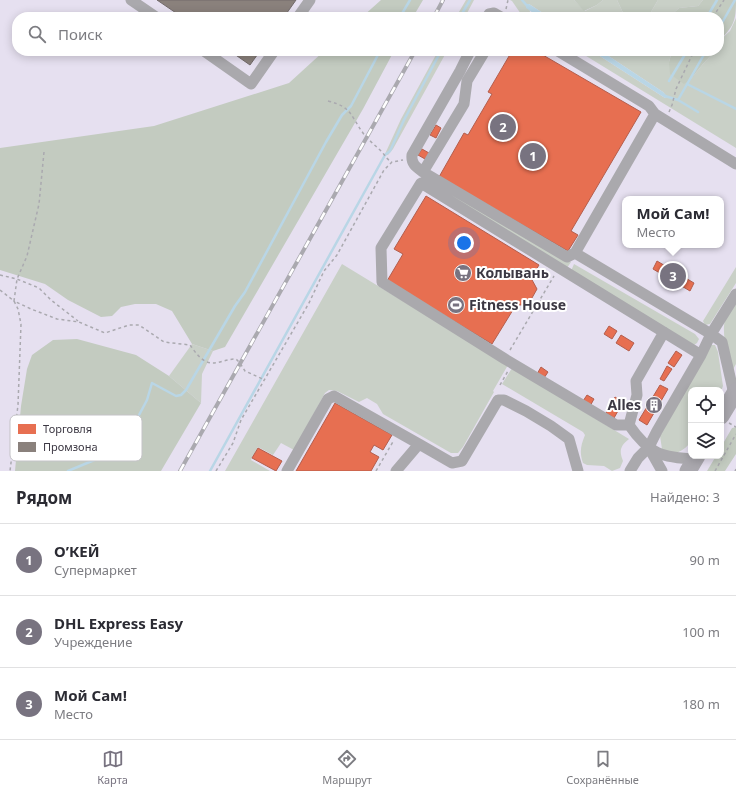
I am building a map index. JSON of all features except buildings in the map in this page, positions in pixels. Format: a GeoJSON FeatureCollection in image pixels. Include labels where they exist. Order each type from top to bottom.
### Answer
{"type":"FeatureCollection","features":[{"type":"Feature","properties":{"kind":"highway"},"geometry":{"type":"LineString","coordinates":[[724,411],[735,392]]}},
{"type":"Feature","properties":{"kind":"lane"},"geometry":{"type":"LineString","coordinates":[[131,0],[149,12]]}},
{"type":"Feature","properties":{"kind":"lane"},"geometry":{"type":"LineString","coordinates":[[302,12],[310,0]]}},
{"type":"Feature","properties":{"kind":"lane"},"geometry":{"type":"LineString","coordinates":[[211,56],[251,84],[271,56]]}},
{"type":"Feature","properties":{"kind":"lane"},"geometry":{"type":"LineString","coordinates":[[468,56],[412,155],[411,160],[414,165],[423,172],[567,257],[575,253],[655,114]]}},
{"type":"Feature","properties":{"kind":"lane"},"geometry":{"type":"LineString","coordinates":[[423,172],[464,104],[467,81],[482,56]]}},
{"type":"Feature","properties":{"kind":"lane"},"geometry":{"type":"LineString","coordinates":[[566,56],[649,106],[655,114],[736,164]]}},
{"type":"Feature","properties":{"kind":"lane"},"geometry":{"type":"LineString","coordinates":[[629,425],[616,425],[505,359],[382,282],[381,248],[421,183],[664,332],[682,345],[701,355]]}},
{"type":"Feature","properties":{"kind":"lane"},"geometry":{"type":"LineString","coordinates":[[575,253],[722,342],[735,392]]}},
{"type":"Feature","properties":{"kind":"lane"},"geometry":{"type":"LineString","coordinates":[[630,471],[638,458],[649,447],[657,430],[701,355],[711,334],[736,294]]}},
{"type":"Feature","properties":{"kind":"lane"},"geometry":{"type":"LineString","coordinates":[[664,332],[636,380],[637,395],[629,425],[636,436],[661,455],[694,462]]}},
{"type":"Feature","properties":{"kind":"lane"},"geometry":{"type":"LineString","coordinates":[[287,471],[328,399],[334,396],[452,463],[462,461],[498,400],[504,400],[551,426],[569,439],[578,471]]}},
{"type":"Feature","properties":{"kind":"lane"},"geometry":{"type":"LineString","coordinates":[[396,471],[419,444]]}},
{"type":"Feature","properties":{"kind":"lane"},"geometry":{"type":"LineString","coordinates":[[649,447],[662,471]]}},
{"type":"Feature","properties":{"kind":"path"},"geometry":{"type":"LineString","coordinates":[[717,12],[724,0]]}},
{"type":"Feature","properties":{"kind":"path"},"geometry":{"type":"LineString","coordinates":[[668,113],[672,105],[676,89],[692,56]]}},
{"type":"Feature","properties":{"kind":"path"},"geometry":{"type":"LineString","coordinates":[[328,101],[340,104],[350,112],[368,140],[376,146],[388,160],[392,162]]}},
{"type":"Feature","properties":{"kind":"path"},"geometry":{"type":"LineString","coordinates":[[17,415],[21,332],[18,309],[14,301],[17,279],[26,256],[39,204],[44,152]]}},
{"type":"Feature","properties":{"kind":"path"},"geometry":{"type":"LineString","coordinates":[[216,471],[233,443],[242,420],[315,292],[324,271],[337,255],[384,170],[392,162],[404,160]]}},
{"type":"Feature","properties":{"kind":"path"},"geometry":{"type":"LineString","coordinates":[[505,359],[559,268]]}},
{"type":"Feature","properties":{"kind":"path"},"geometry":{"type":"LineString","coordinates":[[0,275],[17,279],[39,288],[50,300],[79,322],[105,333],[128,325],[139,325],[164,342],[190,345],[203,361],[213,364],[228,359],[236,359],[245,370],[265,380]]}},
{"type":"Feature","properties":{"kind":"path"},"geometry":{"type":"LineString","coordinates":[[0,290],[14,301],[31,309],[57,319],[79,322]]}},
{"type":"Feature","properties":{"kind":"path"},"geometry":{"type":"LineString","coordinates":[[540,300],[547,305]]}},
{"type":"Feature","properties":{"kind":"path"},"geometry":{"type":"LineString","coordinates":[[500,385],[504,378]]}},
{"type":"Feature","properties":{"kind":"path"},"geometry":{"type":"LineString","coordinates":[[376,471],[399,432]]}},
{"type":"Feature","properties":{"kind":"path"},"geometry":{"type":"LineString","coordinates":[[715,471],[736,434]]}},
{"type":"Feature","properties":{"kind":"path"},"geometry":{"type":"LineString","coordinates":[[10,471],[11,461]]}},
{"type":"Feature","properties":{"kind":"shaded area"},"geometry":{"type":"Polygon","coordinates":[[[381,0],[423,0],[416,12],[368,12],[381,0]]]}},
{"type":"Feature","properties":{"kind":"shaded area"},"geometry":{"type":"Polygon","coordinates":[[[466,0],[474,0],[468,12],[459,12],[466,0]]]}},
{"type":"Feature","properties":{"kind":"shaded area"},"geometry":{"type":"Polygon","coordinates":[[[510,0],[574,0],[585,11],[603,0],[617,0],[623,12],[541,12],[529,4],[530,12],[520,12],[510,0]]]}},
{"type":"Feature","properties":{"kind":"shaded area"},"geometry":{"type":"Polygon","coordinates":[[[574,0],[603,0],[597,5],[584,11],[574,0]]]}},
{"type":"Feature","properties":{"kind":"shaded area"},"geometry":{"type":"Polygon","coordinates":[[[617,0],[658,0],[651,12],[623,12],[617,0]]]}},
{"type":"Feature","properties":{"kind":"shaded area"},"geometry":{"type":"Polygon","coordinates":[[[658,0],[703,0],[698,6],[679,8],[675,12],[651,12],[658,0]]]}},
{"type":"Feature","properties":{"kind":"shaded area"},"geometry":{"type":"Polygon","coordinates":[[[703,0],[736,0],[735,18],[731,27],[724,35],[724,12],[675,12],[679,8],[698,6],[703,0]]]}},
{"type":"Feature","properties":{"kind":"shaded area"},"geometry":{"type":"Polygon","coordinates":[[[736,18],[736,148],[586,56],[600,56],[665,98],[667,97],[663,92],[609,56],[671,56],[669,62],[690,80],[710,56],[724,56],[724,36],[730,31],[736,18]]]}},
{"type":"Feature","properties":{"kind":"shaded area"},"geometry":{"type":"Polygon","coordinates":[[[319,56],[391,56],[363,109],[225,347],[213,351],[192,344],[172,311],[156,304],[135,304],[121,307],[112,316],[101,317],[68,300],[45,284],[0,270],[0,148],[154,126],[289,83],[319,56]]]}},
{"type":"Feature","properties":{"kind":"shaded area"},"geometry":{"type":"Polygon","coordinates":[[[435,56],[444,56],[393,149],[388,155],[385,154],[401,119],[435,56]]]}},
{"type":"Feature","properties":{"kind":"shaded area"},"geometry":{"type":"Polygon","coordinates":[[[671,56],[710,56],[690,80],[684,84],[670,74],[669,62],[671,56]]]}},
{"type":"Feature","properties":{"kind":"shaded area"},"geometry":{"type":"Polygon","coordinates":[[[442,186],[571,262],[567,268],[439,192],[442,186]]]}},
{"type":"Feature","properties":{"kind":"shaded area"},"geometry":{"type":"Polygon","coordinates":[[[342,264],[508,365],[463,447],[458,453],[451,453],[383,414],[377,404],[367,398],[359,402],[337,391],[329,390],[325,393],[294,450],[281,443],[273,455],[258,447],[251,460],[270,471],[225,471],[342,264]]]}},
{"type":"Feature","properties":{"kind":"shaded area"},"geometry":{"type":"Polygon","coordinates":[[[574,264],[695,334],[699,339],[697,343],[694,345],[571,271],[574,264]]]}},
{"type":"Feature","properties":{"kind":"shaded area"},"geometry":{"type":"Polygon","coordinates":[[[736,267],[736,283],[710,324],[705,325],[703,321],[736,267]]]}},
{"type":"Feature","properties":{"kind":"shaded area"},"geometry":{"type":"Polygon","coordinates":[[[736,301],[736,364],[731,373],[724,326],[725,320],[736,301]]]}},
{"type":"Feature","properties":{"kind":"shaded area"},"geometry":{"type":"Polygon","coordinates":[[[77,339],[136,355],[169,376],[201,403],[161,471],[15,471],[16,461],[142,461],[142,415],[20,415],[27,369],[32,355],[53,340],[77,339]]]}},
{"type":"Feature","properties":{"kind":"shaded area"},"geometry":{"type":"Polygon","coordinates":[[[192,344],[213,351],[202,374],[201,403],[169,376],[192,344]]]}},
{"type":"Feature","properties":{"kind":"shaded area"},"geometry":{"type":"Polygon","coordinates":[[[711,345],[715,345],[718,352],[723,386],[688,387],[688,446],[674,454],[662,449],[660,436],[711,345]]]}},
{"type":"Feature","properties":{"kind":"shaded area"},"geometry":{"type":"Polygon","coordinates":[[[512,368],[629,439],[621,449],[623,461],[620,468],[612,471],[604,466],[587,465],[583,463],[581,452],[585,435],[583,432],[502,384],[512,368]]]}},
{"type":"Feature","properties":{"kind":"shaded area"},"geometry":{"type":"Polygon","coordinates":[[[736,427],[736,454],[725,471],[707,471],[714,459],[724,459],[724,442],[732,428],[736,427]]]}},
{"type":"Feature","properties":{"kind":"water"},"geometry":{"type":"Polygon","coordinates":[[[526,4],[529,4],[541,12],[532,12],[526,8],[526,4]]]}},
{"type":"Feature","properties":{"kind":"water"},"geometry":{"type":"Polygon","coordinates":[[[600,56],[609,56],[663,92],[668,97],[665,98],[600,56]]]}},
{"type":"Feature","properties":{"kind":"waterway"},"geometry":{"type":"LineString","coordinates":[[403,12],[410,0]]}},
{"type":"Feature","properties":{"kind":"waterway"},"geometry":{"type":"LineString","coordinates":[[463,12],[470,0]]}},
{"type":"Feature","properties":{"kind":"waterway"},"geometry":{"type":"LineString","coordinates":[[522,0],[528,7]]}},
{"type":"Feature","properties":{"kind":"waterway"},"geometry":{"type":"LineString","coordinates":[[710,12],[717,0]]}},
{"type":"Feature","properties":{"kind":"waterway"},"geometry":{"type":"LineString","coordinates":[[724,19],[735,0]]}},
{"type":"Feature","properties":{"kind":"waterway"},"geometry":{"type":"LineString","coordinates":[[139,415],[147,400],[152,383],[176,396],[181,395],[186,390],[235,306],[245,292],[326,142],[342,115],[351,106],[377,56]]}},
{"type":"Feature","properties":{"kind":"waterway"},"geometry":{"type":"LineString","coordinates":[[210,471],[385,155],[390,151],[404,120],[438,56]]}},
{"type":"Feature","properties":{"kind":"waterway"},"geometry":{"type":"LineString","coordinates":[[669,81],[684,56]]}},
{"type":"Feature","properties":{"kind":"waterway"},"geometry":{"type":"LineString","coordinates":[[698,112],[678,100],[703,56]]}},
{"type":"Feature","properties":{"kind":"waterway"},"geometry":{"type":"LineString","coordinates":[[687,84],[736,109]]}},
{"type":"Feature","properties":{"kind":"waterway"},"geometry":{"type":"LineString","coordinates":[[665,96],[678,100]]}},
{"type":"Feature","properties":{"kind":"waterway"},"geometry":{"type":"LineString","coordinates":[[68,471],[92,461]]}},
{"type":"Feature","properties":{"kind":"railway"},"geometry":{"type":"LineString","coordinates":[[437,12],[443,0]]}},
{"type":"Feature","properties":{"kind":"railway"},"geometry":{"type":"LineString","coordinates":[[180,471],[412,56]]}},
{"type":"Feature","properties":{"kind":"place","name":"DHL Express Easy"},"geometry":{"type":"Point","coordinates":[503,127]}},
{"type":"Feature","properties":{"kind":"place","name":"О’КЕЙ"},"geometry":{"type":"Point","coordinates":[533,156]}},
{"type":"Feature","properties":{"kind":"place","name":"Колывань"},"geometry":{"type":"Point","coordinates":[463,273]}},
{"type":"Feature","properties":{"kind":"place","name":"Мой Сам!"},"geometry":{"type":"Point","coordinates":[673,276]}},
{"type":"Feature","properties":{"kind":"place","name":"Fitness House"},"geometry":{"type":"Point","coordinates":[456,305]}},
{"type":"Feature","properties":{"kind":"place","name":"Alles"},"geometry":{"type":"Point","coordinates":[654,405]}}]}
